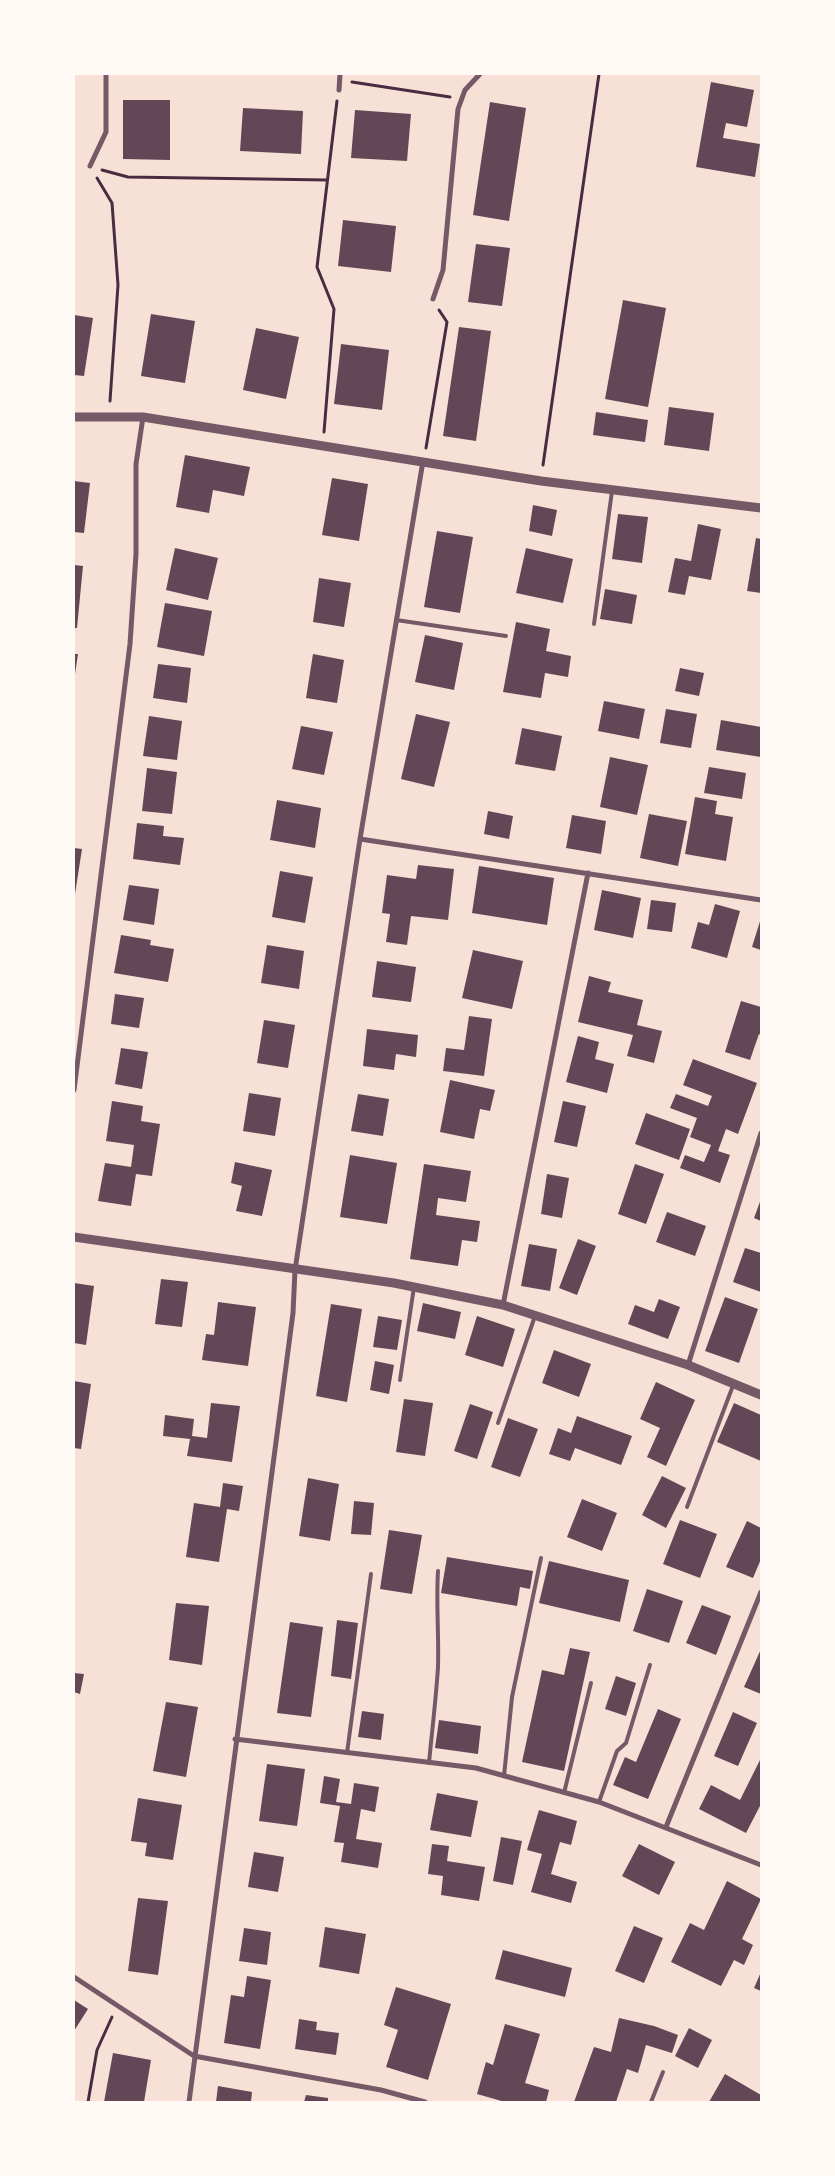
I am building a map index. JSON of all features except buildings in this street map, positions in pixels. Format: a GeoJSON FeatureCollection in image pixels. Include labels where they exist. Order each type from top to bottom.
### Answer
{"type":"FeatureCollection","features":[{"type":"Feature","properties":{"kind":"street"},"geometry":{"type":"LineString","coordinates":[[90,166],[106,132],[106,74]]}},
{"type":"Feature","properties":{"kind":"street"},"geometry":{"type":"LineString","coordinates":[[339,90],[340,74]]}},
{"type":"Feature","properties":{"kind":"street"},"geometry":{"type":"LineString","coordinates":[[433,299],[443,270],[461,100],[472,80],[480,74]]}},
{"type":"Feature","properties":{"kind":"street"},"geometry":{"type":"LineString","coordinates":[[74,417],[143,417],[541,481],[761,508]]}},
{"type":"Feature","properties":{"kind":"street"},"geometry":{"type":"LineString","coordinates":[[74,1090],[129,654],[136,554],[136,464],[143,417]]}},
{"type":"Feature","properties":{"kind":"street"},"geometry":{"type":"LineString","coordinates":[[189,2102],[235,1739],[293,1313],[295,1270],[360,839],[423,461]]}},
{"type":"Feature","properties":{"kind":"street"},"geometry":{"type":"LineString","coordinates":[[360,839],[761,900]]}},
{"type":"Feature","properties":{"kind":"street"},"geometry":{"type":"LineString","coordinates":[[503,1305],[588,873]]}},
{"type":"Feature","properties":{"kind":"street"},"geometry":{"type":"LineString","coordinates":[[688,1365],[761,1133]]}},
{"type":"Feature","properties":{"kind":"street"},"geometry":{"type":"LineString","coordinates":[[74,1237],[414,1287],[503,1305],[688,1365],[761,1394]]}},
{"type":"Feature","properties":{"kind":"street"},"geometry":{"type":"LineString","coordinates":[[666,1827],[761,1592]]}},
{"type":"Feature","properties":{"kind":"street"},"geometry":{"type":"LineString","coordinates":[[235,1739],[476,1768],[599,1802],[761,1865]]}},
{"type":"Feature","properties":{"kind":"street"},"geometry":{"type":"LineString","coordinates":[[74,1977],[194,2056],[381,2090],[425,2102]]}},
{"type":"Feature","properties":{"kind":"lane"},"geometry":{"type":"LineString","coordinates":[[594,624],[612,491]]}},
{"type":"Feature","properties":{"kind":"lane"},"geometry":{"type":"LineString","coordinates":[[396,620],[506,636]]}},
{"type":"Feature","properties":{"kind":"lane"},"geometry":{"type":"LineString","coordinates":[[400,1380],[414,1287]]}},
{"type":"Feature","properties":{"kind":"lane"},"geometry":{"type":"LineString","coordinates":[[498,1423],[535,1316]]}},
{"type":"Feature","properties":{"kind":"lane"},"geometry":{"type":"LineString","coordinates":[[687,1507],[734,1383]]}},
{"type":"Feature","properties":{"kind":"lane"},"geometry":{"type":"LineString","coordinates":[[504,1776],[512,1697],[541,1558]]}},
{"type":"Feature","properties":{"kind":"lane"},"geometry":{"type":"LineString","coordinates":[[429,1763],[438,1668],[438,1620],[436,1609],[438,1571]]}},
{"type":"Feature","properties":{"kind":"lane"},"geometry":{"type":"LineString","coordinates":[[347,1753],[371,1574]]}},
{"type":"Feature","properties":{"kind":"lane"},"geometry":{"type":"LineString","coordinates":[[599,1802],[618,1751],[626,1743],[650,1665]]}},
{"type":"Feature","properties":{"kind":"lane"},"geometry":{"type":"LineString","coordinates":[[564,1793],[591,1683]]}},
{"type":"Feature","properties":{"kind":"lane"},"geometry":{"type":"LineString","coordinates":[[651,2102],[663,2072]]}},
{"type":"Feature","properties":{"kind":"path"},"geometry":{"type":"LineString","coordinates":[[541,481],[599,74]]}},
{"type":"Feature","properties":{"kind":"path"},"geometry":{"type":"LineString","coordinates":[[339,80],[444,95],[461,100]]}},
{"type":"Feature","properties":{"kind":"path"},"geometry":{"type":"LineString","coordinates":[[322,447],[334,309],[317,267],[339,90]]}},
{"type":"Feature","properties":{"kind":"path"},"geometry":{"type":"LineString","coordinates":[[90,166],[128,177],[327,180]]}},
{"type":"Feature","properties":{"kind":"path"},"geometry":{"type":"LineString","coordinates":[[90,166],[112,203],[118,285],[109,417]]}},
{"type":"Feature","properties":{"kind":"path"},"geometry":{"type":"LineString","coordinates":[[423,461],[446,322],[433,299]]}},
{"type":"Feature","properties":{"kind":"path"},"geometry":{"type":"LineString","coordinates":[[88,2102],[97,2050],[118,2005]]}}]}
